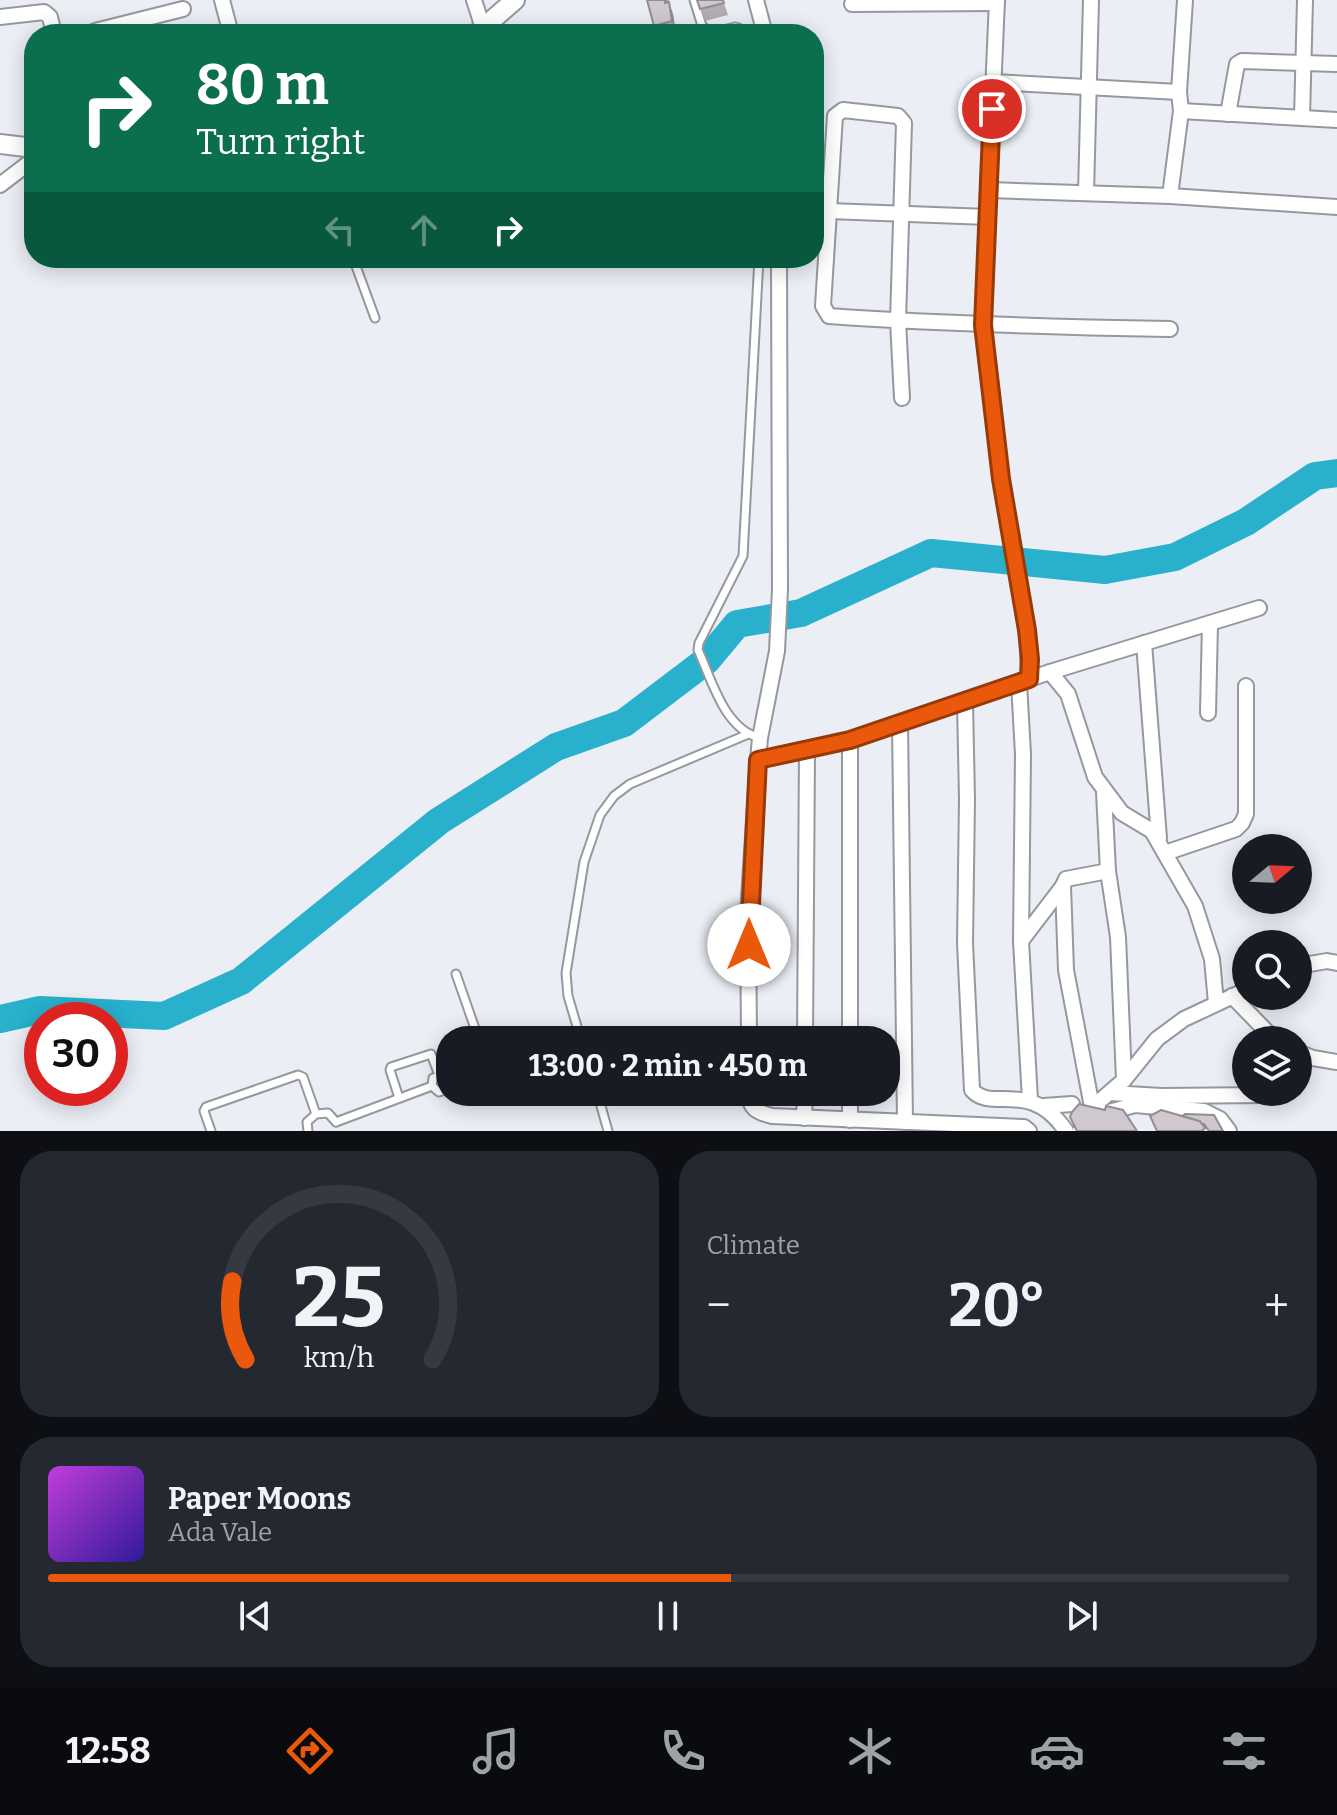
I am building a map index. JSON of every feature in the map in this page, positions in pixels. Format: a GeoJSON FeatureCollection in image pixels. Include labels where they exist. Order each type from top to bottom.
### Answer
{"type":"FeatureCollection","features":[{"type":"Feature","properties":{"kind":"street"},"geometry":{"type":"LineString","coordinates":[[222,0],[228,24]]}},
{"type":"Feature","properties":{"kind":"street"},"geometry":{"type":"LineString","coordinates":[[474,0],[478,24]]}},
{"type":"Feature","properties":{"kind":"street"},"geometry":{"type":"LineString","coordinates":[[487,24],[515,0]]}},
{"type":"Feature","properties":{"kind":"street"},"geometry":{"type":"LineString","coordinates":[[756,0],[762,24]]}},
{"type":"Feature","properties":{"kind":"street"},"geometry":{"type":"LineString","coordinates":[[1086,193],[1091,0]]}},
{"type":"Feature","properties":{"kind":"street"},"geometry":{"type":"LineString","coordinates":[[1170,196],[1181,111],[1179,92],[1185,0]]}},
{"type":"Feature","properties":{"kind":"street"},"geometry":{"type":"LineString","coordinates":[[1302,118],[1305,0]]}},
{"type":"Feature","properties":{"kind":"street"},"geometry":{"type":"LineString","coordinates":[[852,4],[997,2],[983,325],[1001,479],[1030,659],[1024,681],[1021,941],[1030,1100]]}},
{"type":"Feature","properties":{"kind":"street"},"geometry":{"type":"LineString","coordinates":[[123,24],[183,9]]}},
{"type":"Feature","properties":{"kind":"street"},"geometry":{"type":"LineString","coordinates":[[0,17],[44,12],[52,24]]}},
{"type":"Feature","properties":{"kind":"street"},"geometry":{"type":"LineString","coordinates":[[1228,114],[1237,64],[1248,59],[1337,64]]}},
{"type":"Feature","properties":{"kind":"street"},"geometry":{"type":"LineString","coordinates":[[993,82],[1179,92]]}},
{"type":"Feature","properties":{"kind":"street"},"geometry":{"type":"LineString","coordinates":[[902,398],[898,321],[903,214],[902,118],[843,110],[835,116],[823,306],[829,316],[898,321],[983,325],[1170,329]]}},
{"type":"Feature","properties":{"kind":"street"},"geometry":{"type":"LineString","coordinates":[[1181,111],[1337,120]]}},
{"type":"Feature","properties":{"kind":"street"},"geometry":{"type":"LineString","coordinates":[[0,144],[24,147]]}},
{"type":"Feature","properties":{"kind":"street"},"geometry":{"type":"LineString","coordinates":[[0,185],[24,167]]}},
{"type":"Feature","properties":{"kind":"street"},"geometry":{"type":"LineString","coordinates":[[989,190],[1170,196],[1337,207]]}},
{"type":"Feature","properties":{"kind":"street"},"geometry":{"type":"LineString","coordinates":[[829,211],[988,217]]}},
{"type":"Feature","properties":{"kind":"street"},"geometry":{"type":"LineString","coordinates":[[749,1026],[748,913],[758,760],[753,737],[777,651],[780,589],[779,268]]}},
{"type":"Feature","properties":{"kind":"street"},"geometry":{"type":"LineString","coordinates":[[758,760],[850,740],[1050,672],[1259,608]]}},
{"type":"Feature","properties":{"kind":"street"},"geometry":{"type":"LineString","coordinates":[[1208,713],[1210,623]]}},
{"type":"Feature","properties":{"kind":"street"},"geometry":{"type":"LineString","coordinates":[[1144,643],[1162,848]]}},
{"type":"Feature","properties":{"kind":"street"},"geometry":{"type":"LineString","coordinates":[[1050,672],[1068,694],[1095,777],[1104,792],[1122,813],[1152,831],[1195,906],[1212,959],[1216,1003]]}},
{"type":"Feature","properties":{"kind":"street"},"geometry":{"type":"LineString","coordinates":[[1162,848],[1236,829],[1242,823],[1246,814],[1246,686]]}},
{"type":"Feature","properties":{"kind":"street"},"geometry":{"type":"LineString","coordinates":[[965,702],[965,943],[972,1090],[983,1097],[1030,1100],[1044,1106],[1055,1114],[1066,1131]]}},
{"type":"Feature","properties":{"kind":"street"},"geometry":{"type":"LineString","coordinates":[[900,723],[905,1122]]}},
{"type":"Feature","properties":{"kind":"street"},"geometry":{"type":"LineString","coordinates":[[850,740],[850,1026]]}},
{"type":"Feature","properties":{"kind":"street"},"geometry":{"type":"LineString","coordinates":[[805,1026],[807,751]]}},
{"type":"Feature","properties":{"kind":"street"},"geometry":{"type":"LineString","coordinates":[[1104,792],[1108,871],[1118,937],[1124,1080]]}},
{"type":"Feature","properties":{"kind":"street"},"geometry":{"type":"LineString","coordinates":[[1021,941],[1066,879],[1108,871]]}},
{"type":"Feature","properties":{"kind":"street"},"geometry":{"type":"LineString","coordinates":[[1063,886],[1066,970],[1092,1107]]}},
{"type":"Feature","properties":{"kind":"street"},"geometry":{"type":"LineString","coordinates":[[1312,964],[1337,963]]}},
{"type":"Feature","properties":{"kind":"street"},"geometry":{"type":"LineString","coordinates":[[1073,1131],[1084,1113],[1124,1080],[1157,1039],[1184,1019],[1232,996]]}},
{"type":"Feature","properties":{"kind":"street"},"geometry":{"type":"LineString","coordinates":[[1252,1010],[1264,1026]]}},
{"type":"Feature","properties":{"kind":"street"},"geometry":{"type":"LineString","coordinates":[[1312,1058],[1337,1062]]}},
{"type":"Feature","properties":{"kind":"street"},"geometry":{"type":"LineString","coordinates":[[1110,1093],[1232,1095]]}},
{"type":"Feature","properties":{"kind":"street"},"geometry":{"type":"LineString","coordinates":[[1044,1106],[1072,1104]]}},
{"type":"Feature","properties":{"kind":"street"},"geometry":{"type":"LineString","coordinates":[[1080,1131],[1090,1117],[1135,1105],[1204,1111],[1220,1119],[1229,1131]]}},
{"type":"Feature","properties":{"kind":"street"},"geometry":{"type":"LineString","coordinates":[[752,1106],[756,1112],[772,1116],[1025,1130]]}},
{"type":"Feature","properties":{"kind":"street"},"geometry":{"type":"LineString","coordinates":[[804,1106],[804,1118]]}},
{"type":"Feature","properties":{"kind":"street"},"geometry":{"type":"LineString","coordinates":[[850,1106],[850,1120]]}},
{"type":"Feature","properties":{"kind":"lane"},"geometry":{"type":"LineString","coordinates":[[694,0],[700,24]]}},
{"type":"Feature","properties":{"kind":"lane"},"geometry":{"type":"LineString","coordinates":[[357,268],[375,318]]}},
{"type":"Feature","properties":{"kind":"lane"},"geometry":{"type":"LineString","coordinates":[[577,1026],[568,996],[566,973],[584,862],[600,815],[614,796],[630,784],[753,737],[728,713],[699,653],[699,643],[743,556],[758,268]]}},
{"type":"Feature","properties":{"kind":"lane"},"geometry":{"type":"LineString","coordinates":[[456,974],[474,1026]]}},
{"type":"Feature","properties":{"kind":"lane"},"geometry":{"type":"LineString","coordinates":[[399,1098],[390,1068],[431,1054],[436,1067]]}},
{"type":"Feature","properties":{"kind":"lane"},"geometry":{"type":"LineString","coordinates":[[211,1131],[204,1111],[206,1107],[298,1075],[303,1077],[316,1114]]}},
{"type":"Feature","properties":{"kind":"lane"},"geometry":{"type":"LineString","coordinates":[[432,1086],[436,1076]]}},
{"type":"Feature","properties":{"kind":"lane"},"geometry":{"type":"LineString","coordinates":[[432,1086],[436,1089]]}},
{"type":"Feature","properties":{"kind":"lane"},"geometry":{"type":"LineString","coordinates":[[336,1122],[432,1086]]}},
{"type":"Feature","properties":{"kind":"lane"},"geometry":{"type":"LineString","coordinates":[[601,1106],[608,1131]]}},
{"type":"Feature","properties":{"kind":"lane"},"geometry":{"type":"LineString","coordinates":[[308,1131],[307,1122],[316,1114],[328,1113],[336,1122]]}},
{"type":"Feature","properties":{"kind":"lane"},"geometry":{"type":"LineString","coordinates":[[334,1131],[336,1122]]}},
{"type":"Feature","properties":{"kind":"building"},"geometry":{"type":"Polygon","coordinates":[[[647,0],[669,2],[672,21],[653,24],[647,0]]]}},
{"type":"Feature","properties":{"kind":"building"},"geometry":{"type":"Polygon","coordinates":[[[697,0],[723,0],[724,3],[700,9],[697,0]]]}},
{"type":"Feature","properties":{"kind":"building"},"geometry":{"type":"Polygon","coordinates":[[[1079,1104],[1105,1110],[1106,1106],[1123,1110],[1137,1131],[1077,1131],[1070,1117],[1079,1104]]]}},
{"type":"Feature","properties":{"kind":"building"},"geometry":{"type":"Polygon","coordinates":[[[1161,1110],[1200,1121],[1205,1128],[1202,1131],[1157,1131],[1150,1116],[1161,1110]]]}},
{"type":"Feature","properties":{"kind":"building"},"geometry":{"type":"Polygon","coordinates":[[[1214,1115],[1223,1131],[1209,1131],[1200,1121],[1182,1116],[1214,1115]]]}},
{"type":"Feature","properties":{"kind":"waterway"},"geometry":{"type":"LineString","coordinates":[[0,1019],[40,1010],[164,1016],[241,981],[439,821],[556,747],[624,723],[707,660],[737,624],[801,613],[931,553],[1105,570],[1175,557],[1246,522],[1315,476],[1337,473]]}},
{"type":"Feature","properties":{"kind":"route"},"geometry":{"type":"LineString","coordinates":[[749,945],[748,913],[758,760],[850,740],[1029,679],[1027,630],[1001,479],[983,325],[992,109]]}}]}
